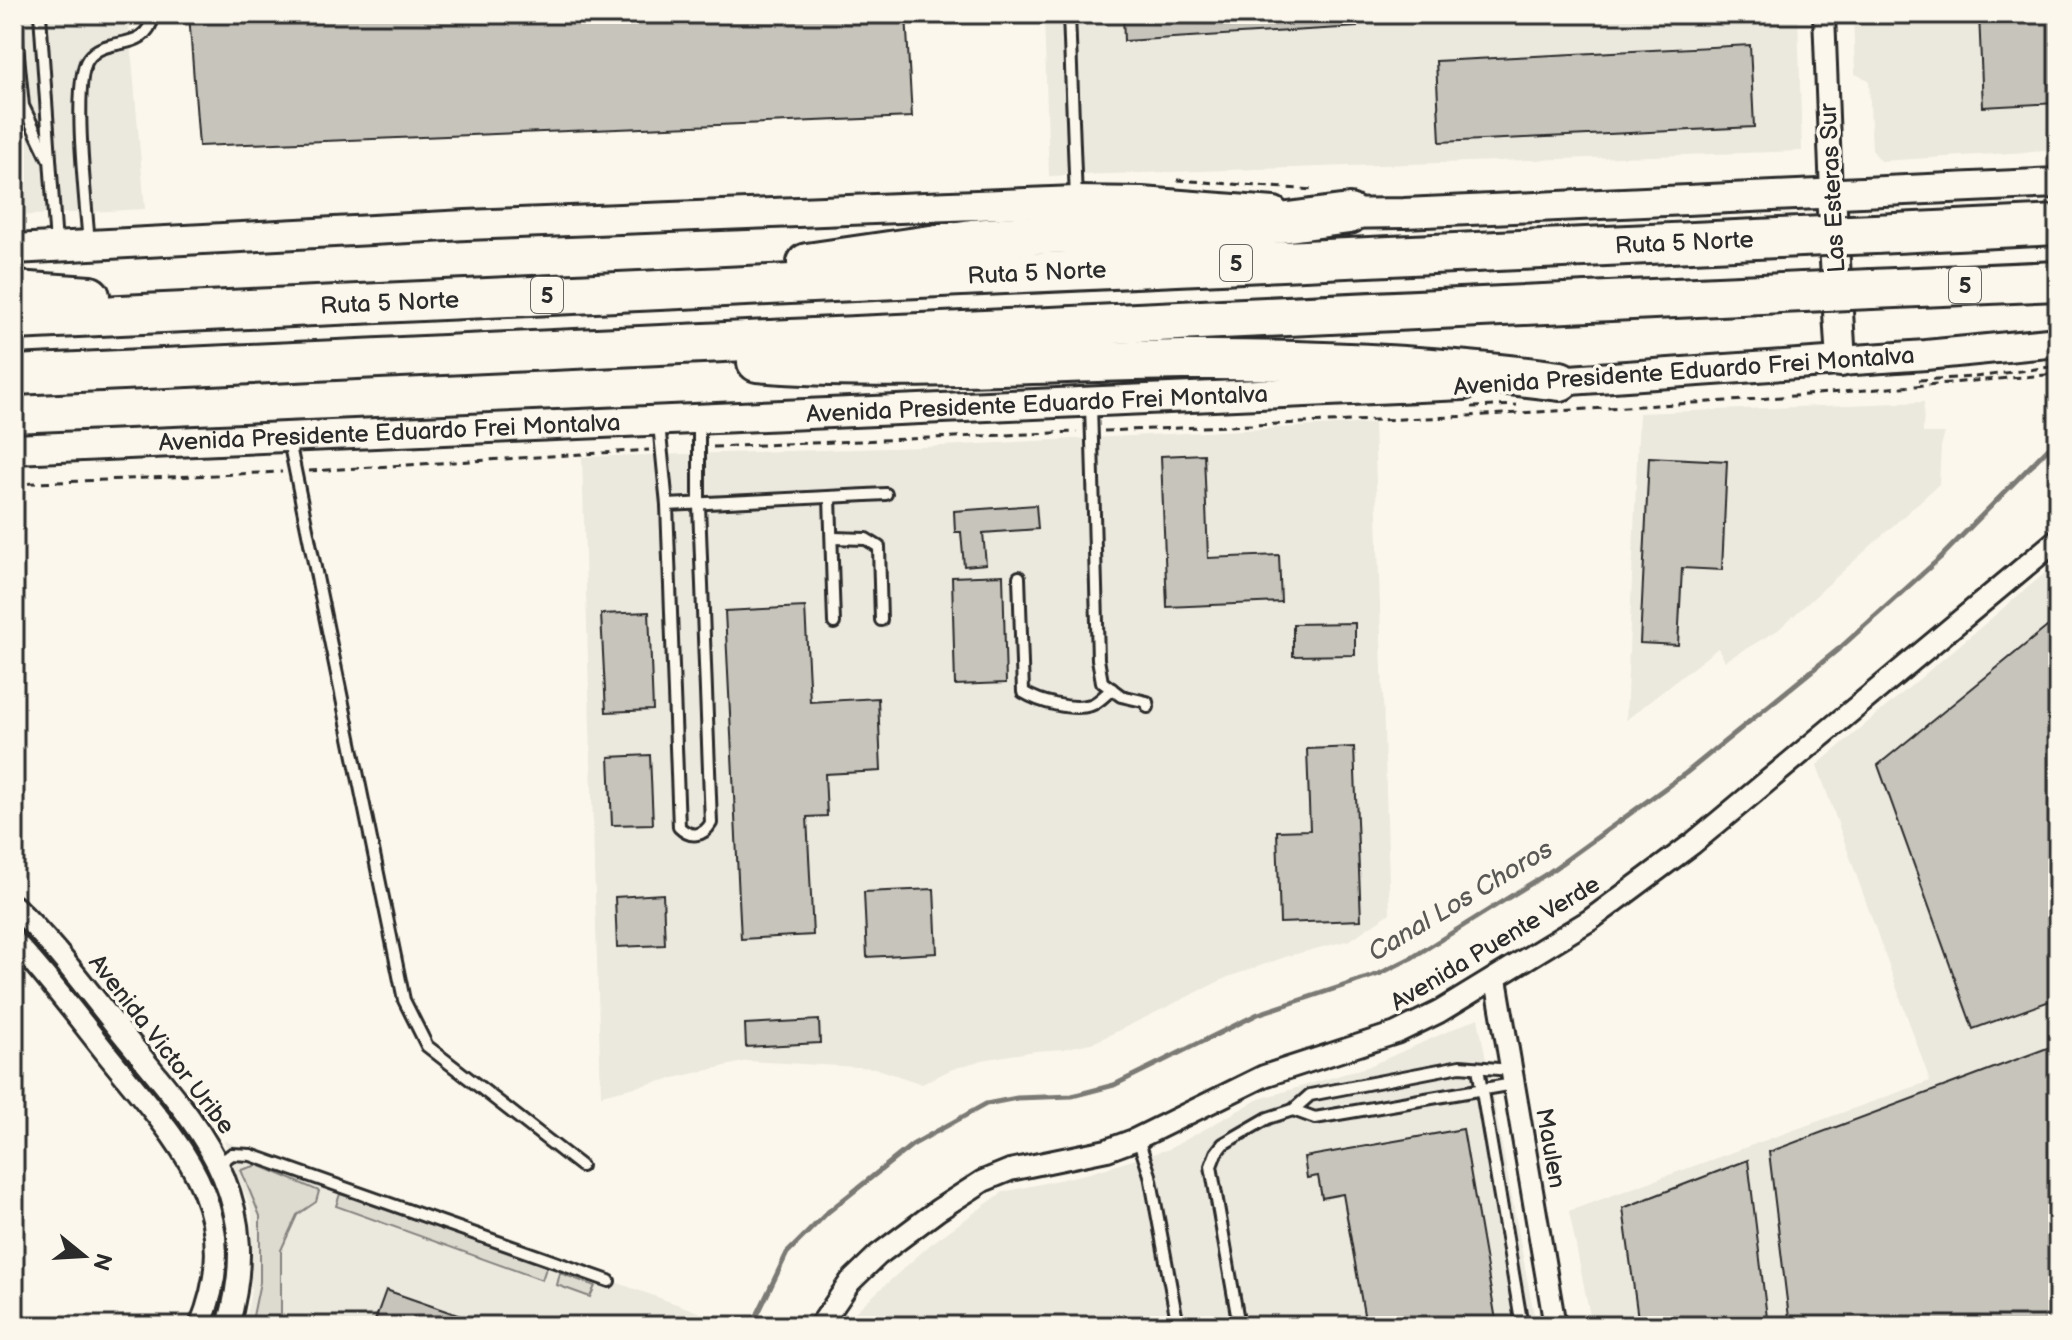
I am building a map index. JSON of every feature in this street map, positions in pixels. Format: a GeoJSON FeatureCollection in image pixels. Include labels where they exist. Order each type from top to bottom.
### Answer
{"type":"FeatureCollection","features":[{"type":"Feature","properties":{"kind":"highway"},"geometry":{"type":"LineString","coordinates":[[671,289],[827,259],[972,239],[1236,229],[1349,214]]}},
{"type":"Feature","properties":{"kind":"highway","name":"Ruta 5 Norte"},"geometry":{"type":"LineString","coordinates":[[14,320],[2058,225]]}},
{"type":"Feature","properties":{"kind":"highway","name":"5"},"geometry":{"type":"LineString","coordinates":[[14,375],[2058,281]]}},
{"type":"Feature","properties":{"kind":"highway"},"geometry":{"type":"LineString","coordinates":[[14,291],[216,310]]}},
{"type":"Feature","properties":{"kind":"highway"},"geometry":{"type":"LineString","coordinates":[[603,348],[763,362],[877,367],[1197,360],[1345,362],[1439,367],[1560,381]]}},
{"type":"Feature","properties":{"kind":"highway"},"geometry":{"type":"LineString","coordinates":[[14,398],[194,366]]}},
{"type":"Feature","properties":{"kind":"main road"},"geometry":{"type":"LineString","coordinates":[[14,249],[466,225],[1076,201],[1349,214],[2058,183]]}},
{"type":"Feature","properties":{"kind":"main road","name":"Las Esteras Sur"},"geometry":{"type":"LineString","coordinates":[[1831,194],[1841,362]]}},
{"type":"Feature","properties":{"kind":"main road","name":"Avenida Presidente Eduardo Frei Montalva"},"geometry":{"type":"LineString","coordinates":[[14,449],[1560,381],[1841,362],[2058,342]]}},
{"type":"Feature","properties":{"kind":"street","name":"Las Esteras Sur"},"geometry":{"type":"LineString","coordinates":[[1824,14],[1831,194]]}},
{"type":"Feature","properties":{"kind":"street","name":"Avenida Puente Verde"},"geometry":{"type":"LineString","coordinates":[[820,1326],[837,1298],[864,1268],[970,1188],[1010,1170],[1107,1150],[1138,1139],[1264,1076],[1407,1028],[1496,979],[1590,920],[1672,860],[2058,539]]}},
{"type":"Feature","properties":{"kind":"street","name":"Avenida Victor Uribe"},"geometry":{"type":"LineString","coordinates":[[14,906],[55,949],[205,1138],[220,1163],[232,1196],[238,1231],[238,1278],[228,1326]]}},
{"type":"Feature","properties":{"kind":"street","name":"Avenida Victor Uribe"},"geometry":{"type":"LineString","coordinates":[[14,941],[169,1131],[198,1176],[210,1213],[214,1245],[212,1279],[200,1326]]}},
{"type":"Feature","properties":{"kind":"street","name":"Maulen"},"geometry":{"type":"LineString","coordinates":[[1496,979],[1555,1326]]}},
{"type":"Feature","properties":{"kind":"lane"},"geometry":{"type":"LineString","coordinates":[[14,14],[23,106],[50,163]]}},
{"type":"Feature","properties":{"kind":"lane"},"geometry":{"type":"LineString","coordinates":[[40,14],[56,247]]}},
{"type":"Feature","properties":{"kind":"lane"},"geometry":{"type":"LineString","coordinates":[[89,245],[81,125],[83,69],[88,58],[98,51],[140,39],[151,29],[154,14]]}},
{"type":"Feature","properties":{"kind":"lane"},"geometry":{"type":"LineString","coordinates":[[1069,14],[1076,201]]}},
{"type":"Feature","properties":{"kind":"lane"},"geometry":{"type":"LineString","coordinates":[[1091,401],[1098,659],[1102,682],[1121,696],[1147,702],[1148,707]]}},
{"type":"Feature","properties":{"kind":"lane"},"geometry":{"type":"LineString","coordinates":[[658,420],[667,505],[679,827],[686,833],[696,835],[705,832],[711,823],[699,505],[699,417]]}},
{"type":"Feature","properties":{"kind":"lane"},"geometry":{"type":"LineString","coordinates":[[288,436],[404,1000],[427,1046],[581,1166]]}},
{"type":"Feature","properties":{"kind":"lane"},"geometry":{"type":"LineString","coordinates":[[667,505],[886,494]]}},
{"type":"Feature","properties":{"kind":"lane"},"geometry":{"type":"LineString","coordinates":[[830,497],[834,623]]}},
{"type":"Feature","properties":{"kind":"lane"},"geometry":{"type":"LineString","coordinates":[[833,538],[866,539],[879,547],[881,620]]}},
{"type":"Feature","properties":{"kind":"lane"},"geometry":{"type":"LineString","coordinates":[[1019,577],[1023,692],[1056,705],[1092,705],[1112,689]]}},
{"type":"Feature","properties":{"kind":"lane"},"geometry":{"type":"LineString","coordinates":[[1239,1326],[1211,1166],[1223,1144],[1268,1118],[1293,1110],[1310,1095],[1460,1066],[1512,1077]]}},
{"type":"Feature","properties":{"kind":"lane"},"geometry":{"type":"LineString","coordinates":[[1478,1068],[1522,1326]]}},
{"type":"Feature","properties":{"kind":"lane"},"geometry":{"type":"LineString","coordinates":[[1293,1110],[1315,1118],[1480,1090],[1512,1077]]}},
{"type":"Feature","properties":{"kind":"lane"},"geometry":{"type":"LineString","coordinates":[[1138,1139],[1150,1175],[1178,1326]]}},
{"type":"Feature","properties":{"kind":"lane"},"geometry":{"type":"LineString","coordinates":[[220,1163],[232,1154],[251,1155],[609,1281]]}},
{"type":"Feature","properties":{"kind":"path"},"geometry":{"type":"LineString","coordinates":[[699,448],[1466,416],[1745,400],[2058,374]]}},
{"type":"Feature","properties":{"kind":"path"},"geometry":{"type":"LineString","coordinates":[[14,484],[296,472],[661,449]]}},
{"type":"Feature","properties":{"kind":"shaded area"},"geometry":{"type":"Polygon","coordinates":[[[14,14],[128,14],[145,209],[14,216],[14,14]]]}},
{"type":"Feature","properties":{"kind":"shaded area"},"geometry":{"type":"Polygon","coordinates":[[[1044,14],[1798,14],[1802,151],[1049,176],[1044,14]]]}},
{"type":"Feature","properties":{"kind":"shaded area"},"geometry":{"type":"Polygon","coordinates":[[[1853,14],[2058,14],[2058,150],[1881,161],[1872,150],[1869,80],[1855,74],[1853,14]]]}},
{"type":"Feature","properties":{"kind":"shaded area"},"geometry":{"type":"Polygon","coordinates":[[[1924,402],[1923,433],[1945,433],[1941,446],[1939,484],[1778,630],[1725,661],[1718,648],[1626,720],[1639,413],[1924,402]]]}},
{"type":"Feature","properties":{"kind":"shaded area"},"geometry":{"type":"Polygon","coordinates":[[[1374,423],[1390,913],[1350,940],[1288,956],[1228,977],[1095,1042],[982,1060],[950,1070],[922,1084],[875,1068],[747,1061],[601,1095],[582,457],[924,447],[1374,423]]]}},
{"type":"Feature","properties":{"kind":"shaded area"},"geometry":{"type":"Polygon","coordinates":[[[2058,562],[2058,1326],[1592,1326],[1569,1211],[1930,1081],[1817,765],[2058,562]]]}},
{"type":"Feature","properties":{"kind":"shaded area"},"geometry":{"type":"Polygon","coordinates":[[[1478,1018],[1536,1326],[844,1326],[847,1319],[931,1244],[1003,1192],[1090,1173],[1169,1149],[1259,1099],[1367,1067],[1478,1018]]]}},
{"type":"Feature","properties":{"kind":"shaded area"},"geometry":{"type":"Polygon","coordinates":[[[224,1141],[704,1314],[702,1326],[245,1326],[251,1289],[252,1212],[224,1141]]]}},
{"type":"Feature","properties":{"kind":"shaded area"},"geometry":{"type":"Polygon","coordinates":[[[258,1165],[319,1191],[316,1202],[297,1215],[281,1250],[281,1326],[251,1326],[260,1282],[260,1216],[241,1170],[258,1165]]]}},
{"type":"Feature","properties":{"kind":"shaded area"},"geometry":{"type":"Polygon","coordinates":[[[340,1194],[547,1265],[542,1280],[336,1206],[340,1194]]]}},
{"type":"Feature","properties":{"kind":"shaded area"},"geometry":{"type":"Polygon","coordinates":[[[560,1273],[595,1286],[590,1297],[557,1285],[560,1273]]]}},
{"type":"Feature","properties":{"kind":"building"},"geometry":{"type":"Polygon","coordinates":[[[189,14],[906,14],[912,117],[199,146],[189,14]]]}},
{"type":"Feature","properties":{"kind":"building"},"geometry":{"type":"Polygon","coordinates":[[[1123,14],[1356,14],[1357,27],[1124,41],[1123,14]]]}},
{"type":"Feature","properties":{"kind":"building"},"geometry":{"type":"Polygon","coordinates":[[[1979,14],[2058,14],[2058,103],[1983,107],[1979,14]]]}},
{"type":"Feature","properties":{"kind":"building"},"geometry":{"type":"Polygon","coordinates":[[[1750,45],[1754,127],[1440,142],[1436,61],[1750,45]]]}},
{"type":"Feature","properties":{"kind":"building"},"geometry":{"type":"Polygon","coordinates":[[[1204,454],[1208,558],[1279,555],[1281,602],[1167,607],[1161,456],[1204,454]]]}},
{"type":"Feature","properties":{"kind":"building"},"geometry":{"type":"Polygon","coordinates":[[[1649,457],[1727,461],[1722,570],[1682,568],[1678,645],[1640,643],[1649,457]]]}},
{"type":"Feature","properties":{"kind":"building"},"geometry":{"type":"Polygon","coordinates":[[[1036,505],[1038,529],[983,533],[986,564],[964,566],[961,532],[955,532],[954,511],[1036,505]]]}},
{"type":"Feature","properties":{"kind":"building"},"geometry":{"type":"Polygon","coordinates":[[[1003,575],[1006,683],[955,685],[952,577],[1003,575]]]}},
{"type":"Feature","properties":{"kind":"building"},"geometry":{"type":"Polygon","coordinates":[[[805,607],[810,702],[878,698],[881,771],[825,774],[827,816],[807,817],[813,935],[741,939],[725,611],[805,607]]]}},
{"type":"Feature","properties":{"kind":"building"},"geometry":{"type":"Polygon","coordinates":[[[649,612],[653,710],[606,712],[601,614],[649,612]]]}},
{"type":"Feature","properties":{"kind":"building"},"geometry":{"type":"Polygon","coordinates":[[[2058,618],[2058,998],[1973,1029],[1878,765],[2058,618]]]}},
{"type":"Feature","properties":{"kind":"building"},"geometry":{"type":"Polygon","coordinates":[[[1355,623],[1355,655],[1293,656],[1293,624],[1355,623]]]}},
{"type":"Feature","properties":{"kind":"building"},"geometry":{"type":"Polygon","coordinates":[[[1354,747],[1361,920],[1280,923],[1277,831],[1310,830],[1307,749],[1354,747]]]}},
{"type":"Feature","properties":{"kind":"building"},"geometry":{"type":"Polygon","coordinates":[[[650,755],[653,824],[612,825],[609,757],[650,755]]]}},
{"type":"Feature","properties":{"kind":"building"},"geometry":{"type":"Polygon","coordinates":[[[934,889],[937,953],[867,957],[864,892],[934,889]]]}},
{"type":"Feature","properties":{"kind":"building"},"geometry":{"type":"Polygon","coordinates":[[[663,894],[665,945],[617,947],[615,897],[663,894]]]}},
{"type":"Feature","properties":{"kind":"building"},"geometry":{"type":"Polygon","coordinates":[[[819,1020],[820,1043],[746,1047],[745,1024],[819,1020]]]}},
{"type":"Feature","properties":{"kind":"building"},"geometry":{"type":"Polygon","coordinates":[[[2058,1044],[2058,1326],[1790,1326],[1769,1152],[2058,1044]]]}},
{"type":"Feature","properties":{"kind":"building"},"geometry":{"type":"Polygon","coordinates":[[[1463,1129],[1497,1326],[1366,1326],[1343,1194],[1322,1198],[1318,1176],[1307,1178],[1304,1157],[1463,1129]]]}},
{"type":"Feature","properties":{"kind":"building"},"geometry":{"type":"Polygon","coordinates":[[[1748,1160],[1768,1326],[1639,1326],[1623,1208],[1748,1160]]]}},
{"type":"Feature","properties":{"kind":"building"},"geometry":{"type":"Polygon","coordinates":[[[386,1290],[489,1326],[373,1326],[386,1290]]]}},
{"type":"Feature","properties":{"kind":"waterway","name":"Canal Los Choros"},"geometry":{"type":"LineString","coordinates":[[752,1326],[787,1253],[828,1212],[912,1145],[986,1104],[1017,1098],[1072,1096],[1114,1085],[1258,1014],[1379,974],[1413,957],[1548,873],[1686,773],[1841,647],[1940,558],[2058,438]]}}]}
